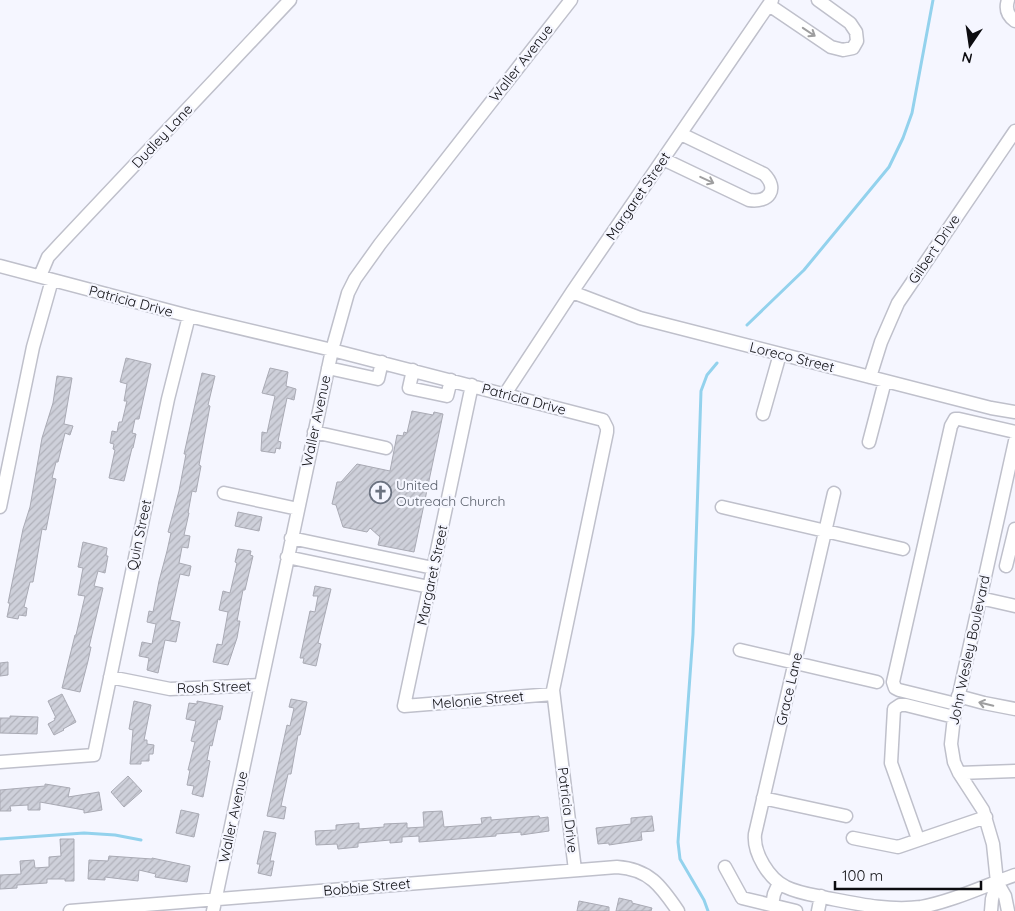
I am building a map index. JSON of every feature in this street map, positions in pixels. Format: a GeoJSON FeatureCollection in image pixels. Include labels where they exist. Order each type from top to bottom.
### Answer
{"type":"FeatureCollection","features":[{"type":"Feature","properties":{"kind":"street","name":"Dudley Lane"},"geometry":{"type":"LineString","coordinates":[[0,507],[34,347],[48,257],[290,0]]}},
{"type":"Feature","properties":{"kind":"street","name":"Waller Avenue"},"geometry":{"type":"LineString","coordinates":[[214,905],[328,368],[348,293],[367,261],[571,0]]}},
{"type":"Feature","properties":{"kind":"street"},"geometry":{"type":"LineString","coordinates":[[771,3],[831,47],[842,50],[853,48],[857,42],[854,27],[818,0]]}},
{"type":"Feature","properties":{"kind":"street"},"geometry":{"type":"LineString","coordinates":[[1008,0],[1006,4],[1008,13],[1015,21]]}},
{"type":"Feature","properties":{"kind":"street","name":"Margaret Street"},"geometry":{"type":"LineString","coordinates":[[505,394],[572,292],[771,3]]}},
{"type":"Feature","properties":{"kind":"street","name":"Gilbert Drive"},"geometry":{"type":"LineString","coordinates":[[870,377],[881,342],[898,303],[1015,131]]}},
{"type":"Feature","properties":{"kind":"street"},"geometry":{"type":"LineString","coordinates":[[663,160],[749,200],[759,201],[769,196],[772,190],[771,183],[764,174],[681,134]]}},
{"type":"Feature","properties":{"kind":"street","name":"Patricia Drive"},"geometry":{"type":"LineString","coordinates":[[0,266],[189,316],[472,385],[599,419],[606,424],[607,428],[553,694],[575,870]]}},
{"type":"Feature","properties":{"kind":"street","name":"Loreco Street"},"geometry":{"type":"LineString","coordinates":[[572,292],[640,318],[991,408],[1015,412]]}},
{"type":"Feature","properties":{"kind":"street","name":"Quin Street"},"geometry":{"type":"LineString","coordinates":[[0,762],[94,755],[168,399],[189,316]]}},
{"type":"Feature","properties":{"kind":"street"},"geometry":{"type":"LineString","coordinates":[[763,414],[780,354]]}},
{"type":"Feature","properties":{"kind":"street"},"geometry":{"type":"LineString","coordinates":[[328,368],[378,379],[382,362]]}},
{"type":"Feature","properties":{"kind":"street"},"geometry":{"type":"LineString","coordinates":[[413,370],[409,388],[447,396],[451,380]]}},
{"type":"Feature","properties":{"kind":"street"},"geometry":{"type":"LineString","coordinates":[[869,442],[885,381]]}},
{"type":"Feature","properties":{"kind":"street","name":"Margaret Street"},"geometry":{"type":"LineString","coordinates":[[404,706],[472,385]]}},
{"type":"Feature","properties":{"kind":"street"},"geometry":{"type":"LineString","coordinates":[[1015,432],[959,419],[953,422],[893,682],[895,688],[899,690],[1015,709]]}},
{"type":"Feature","properties":{"kind":"street"},"geometry":{"type":"LineString","coordinates":[[314,432],[386,448]]}},
{"type":"Feature","properties":{"kind":"street","name":"John Wesley Boulevard"},"geometry":{"type":"LineString","coordinates":[[992,911],[992,899],[997,882],[993,844],[986,817],[979,803],[959,774],[951,750],[951,730],[1015,441]]}},
{"type":"Feature","properties":{"kind":"street"},"geometry":{"type":"LineString","coordinates":[[224,493],[298,509]]}},
{"type":"Feature","properties":{"kind":"street","name":"Grace Lane"},"geometry":{"type":"LineString","coordinates":[[777,881],[756,849],[754,841],[834,493]]}},
{"type":"Feature","properties":{"kind":"street"},"geometry":{"type":"LineString","coordinates":[[722,507],[903,549]]}},
{"type":"Feature","properties":{"kind":"street"},"geometry":{"type":"LineString","coordinates":[[988,562],[1010,569],[1015,529]]}},
{"type":"Feature","properties":{"kind":"street"},"geometry":{"type":"LineString","coordinates":[[292,538],[433,568]]}},
{"type":"Feature","properties":{"kind":"street"},"geometry":{"type":"LineString","coordinates":[[365,573],[368,554]]}},
{"type":"Feature","properties":{"kind":"street"},"geometry":{"type":"LineString","coordinates":[[287,557],[429,587]]}},
{"type":"Feature","properties":{"kind":"street"},"geometry":{"type":"LineString","coordinates":[[980,598],[1015,606]]}},
{"type":"Feature","properties":{"kind":"street"},"geometry":{"type":"LineString","coordinates":[[740,650],[877,682]]}},
{"type":"Feature","properties":{"kind":"street","name":"Rosh Street"},"geometry":{"type":"LineString","coordinates":[[110,677],[170,689],[260,685]]}},
{"type":"Feature","properties":{"kind":"street","name":"Melonie Street"},"geometry":{"type":"LineString","coordinates":[[404,706],[553,694]]}},
{"type":"Feature","properties":{"kind":"street"},"geometry":{"type":"LineString","coordinates":[[918,840],[891,763],[894,709],[906,706],[954,717]]}},
{"type":"Feature","properties":{"kind":"street"},"geometry":{"type":"LineString","coordinates":[[959,774],[1015,771]]}},
{"type":"Feature","properties":{"kind":"street"},"geometry":{"type":"LineString","coordinates":[[763,798],[846,816]]}},
{"type":"Feature","properties":{"kind":"street"},"geometry":{"type":"LineString","coordinates":[[854,838],[898,847],[986,817]]}},
{"type":"Feature","properties":{"kind":"street","name":"Bobbie Street"},"geometry":{"type":"LineString","coordinates":[[70,911],[214,905],[616,867],[634,869],[648,876],[660,886],[678,911]]}},
{"type":"Feature","properties":{"kind":"street"},"geometry":{"type":"LineString","coordinates":[[725,867],[742,898],[796,911]]}},
{"type":"Feature","properties":{"kind":"street"},"geometry":{"type":"LineString","coordinates":[[772,906],[777,881],[793,890],[874,907],[899,909],[938,903],[1015,875]]}},
{"type":"Feature","properties":{"kind":"street","name":"John Wesley Boulevard"},"geometry":{"type":"LineString","coordinates":[[997,882],[1005,896],[1008,911]]}},
{"type":"Feature","properties":{"kind":"street"},"geometry":{"type":"LineString","coordinates":[[818,911],[821,896]]}},
{"type":"Feature","properties":{"kind":"building"},"geometry":{"type":"Polygon","coordinates":[[[126,358],[151,364],[139,419],[135,419],[132,433],[136,434],[124,481],[109,478],[115,450],[113,449],[114,444],[110,443],[112,431],[117,432],[119,422],[122,422],[127,401],[124,401],[127,384],[120,382],[126,358]]]}},
{"type":"Feature","properties":{"kind":"building"},"geometry":{"type":"Polygon","coordinates":[[[270,368],[288,372],[286,386],[296,389],[294,400],[287,398],[278,441],[281,442],[280,449],[276,448],[275,453],[261,451],[262,432],[267,433],[275,396],[262,393],[270,368]]]}},
{"type":"Feature","properties":{"kind":"building"},"geometry":{"type":"Polygon","coordinates":[[[202,373],[215,376],[208,405],[210,406],[196,492],[192,491],[184,535],[190,536],[188,548],[182,547],[179,563],[191,566],[189,576],[180,574],[170,620],[180,622],[176,642],[165,640],[158,673],[147,670],[149,658],[139,656],[142,642],[152,644],[156,624],[147,622],[149,611],[153,612],[167,551],[171,533],[168,532],[179,491],[186,454],[184,454],[202,373]]]}},
{"type":"Feature","properties":{"kind":"building"},"geometry":{"type":"Polygon","coordinates":[[[57,376],[72,378],[64,424],[73,426],[70,435],[65,433],[52,478],[56,479],[46,530],[42,529],[33,582],[30,582],[24,607],[27,608],[26,616],[19,615],[18,619],[7,617],[10,603],[8,603],[23,529],[30,507],[42,438],[53,403],[57,376]]]}},
{"type":"Feature","properties":{"kind":"building","name":"United Outreach Church"},"geometry":{"type":"Polygon","coordinates":[[[412,411],[433,415],[434,412],[443,414],[414,552],[378,545],[380,537],[370,528],[367,532],[343,527],[336,505],[332,504],[337,482],[341,482],[357,464],[390,471],[397,435],[403,436],[404,432],[407,433],[412,411]]]}},
{"type":"Feature","properties":{"kind":"building"},"geometry":{"type":"Polygon","coordinates":[[[238,512],[262,517],[259,531],[235,526],[238,512]]]}},
{"type":"Feature","properties":{"kind":"building"},"geometry":{"type":"Polygon","coordinates":[[[83,542],[107,548],[106,556],[108,556],[105,573],[98,571],[94,586],[103,588],[80,692],[62,688],[85,596],[78,595],[83,568],[78,567],[83,542]]]}},
{"type":"Feature","properties":{"kind":"building"},"geometry":{"type":"Polygon","coordinates":[[[238,549],[251,551],[250,555],[253,556],[245,590],[243,590],[237,621],[240,621],[237,638],[228,665],[213,662],[217,644],[222,645],[228,612],[219,610],[223,591],[230,593],[237,563],[235,562],[238,549]]]}},
{"type":"Feature","properties":{"kind":"building"},"geometry":{"type":"Polygon","coordinates":[[[315,586],[331,589],[318,643],[321,644],[316,666],[303,663],[304,658],[300,658],[310,611],[315,612],[318,596],[313,596],[315,586]]]}},
{"type":"Feature","properties":{"kind":"building"},"geometry":{"type":"Polygon","coordinates":[[[8,662],[8,675],[0,676],[0,663],[8,662]]]}},
{"type":"Feature","properties":{"kind":"building"},"geometry":{"type":"Polygon","coordinates":[[[62,694],[76,722],[54,735],[48,724],[56,718],[48,701],[62,694]]]}},
{"type":"Feature","properties":{"kind":"building"},"geometry":{"type":"Polygon","coordinates":[[[291,699],[307,702],[300,735],[298,735],[291,774],[288,774],[281,806],[286,807],[284,819],[267,816],[287,725],[290,726],[294,708],[289,707],[291,699]]]}},
{"type":"Feature","properties":{"kind":"building"},"geometry":{"type":"Polygon","coordinates":[[[134,701],[151,705],[144,740],[147,740],[147,744],[154,745],[153,754],[149,754],[149,761],[141,761],[141,764],[130,764],[133,730],[129,729],[134,701]]]}},
{"type":"Feature","properties":{"kind":"building"},"geometry":{"type":"Polygon","coordinates":[[[197,701],[223,706],[212,746],[210,745],[207,760],[210,761],[203,797],[192,794],[194,786],[187,785],[190,770],[188,770],[195,742],[191,741],[196,721],[186,719],[189,703],[197,704],[197,701]]]}},
{"type":"Feature","properties":{"kind":"building"},"geometry":{"type":"Polygon","coordinates":[[[10,716],[38,717],[37,734],[0,733],[0,718],[10,718],[10,716]]]}},
{"type":"Feature","properties":{"kind":"building"},"geometry":{"type":"Polygon","coordinates":[[[128,776],[142,791],[124,807],[111,792],[128,776]]]}},
{"type":"Feature","properties":{"kind":"building"},"geometry":{"type":"Polygon","coordinates":[[[45,784],[70,788],[68,797],[99,792],[102,810],[84,813],[84,810],[40,802],[40,810],[28,810],[28,805],[10,806],[11,811],[0,811],[0,790],[45,786],[45,784]]]}},
{"type":"Feature","properties":{"kind":"building"},"geometry":{"type":"Polygon","coordinates":[[[181,810],[199,814],[194,837],[176,833],[181,810]]]}},
{"type":"Feature","properties":{"kind":"building"},"geometry":{"type":"Polygon","coordinates":[[[442,811],[444,827],[482,824],[481,818],[491,817],[491,820],[539,816],[540,818],[548,817],[549,831],[521,835],[521,832],[496,834],[496,836],[419,842],[419,836],[402,837],[402,842],[390,843],[390,840],[358,843],[358,847],[338,849],[337,844],[316,845],[315,831],[336,830],[336,825],[359,823],[359,829],[384,827],[384,824],[407,823],[407,828],[424,827],[423,812],[442,811]]]}},
{"type":"Feature","properties":{"kind":"building"},"geometry":{"type":"Polygon","coordinates":[[[652,816],[654,831],[641,832],[642,840],[609,845],[609,843],[598,844],[596,828],[631,824],[631,818],[652,816]]]}},
{"type":"Feature","properties":{"kind":"building"},"geometry":{"type":"Polygon","coordinates":[[[264,831],[276,833],[270,861],[274,861],[271,876],[258,873],[260,864],[257,864],[264,831]]]}},
{"type":"Feature","properties":{"kind":"building"},"geometry":{"type":"Polygon","coordinates":[[[60,839],[74,839],[74,881],[47,879],[47,883],[17,885],[17,888],[0,889],[0,875],[21,874],[20,861],[34,860],[35,868],[49,867],[49,857],[61,856],[60,839]]]}},
{"type":"Feature","properties":{"kind":"building"},"geometry":{"type":"Polygon","coordinates":[[[109,856],[152,858],[190,866],[187,882],[155,877],[156,874],[139,870],[138,881],[105,877],[105,880],[88,879],[89,860],[108,861],[109,856]]]}},
{"type":"Feature","properties":{"kind":"building"},"geometry":{"type":"Polygon","coordinates":[[[619,898],[652,908],[651,911],[616,911],[619,898]]]}},
{"type":"Feature","properties":{"kind":"building"},"geometry":{"type":"Polygon","coordinates":[[[579,901],[609,907],[609,911],[577,911],[579,901]]]}},
{"type":"Feature","properties":{"kind":"waterway"},"geometry":{"type":"LineString","coordinates":[[747,325],[804,270],[889,167],[903,138],[912,113],[933,0]]}},
{"type":"Feature","properties":{"kind":"waterway"},"geometry":{"type":"LineString","coordinates":[[708,911],[704,900],[680,859],[678,842],[693,634],[701,391],[707,375],[717,363]]}},
{"type":"Feature","properties":{"kind":"waterway"},"geometry":{"type":"LineString","coordinates":[[0,839],[84,833],[115,835],[141,840]]}},
{"type":"Feature","properties":{"kind":"place","name":"United Outreach Church"},"geometry":{"type":"Point","coordinates":[380,493]}}]}
